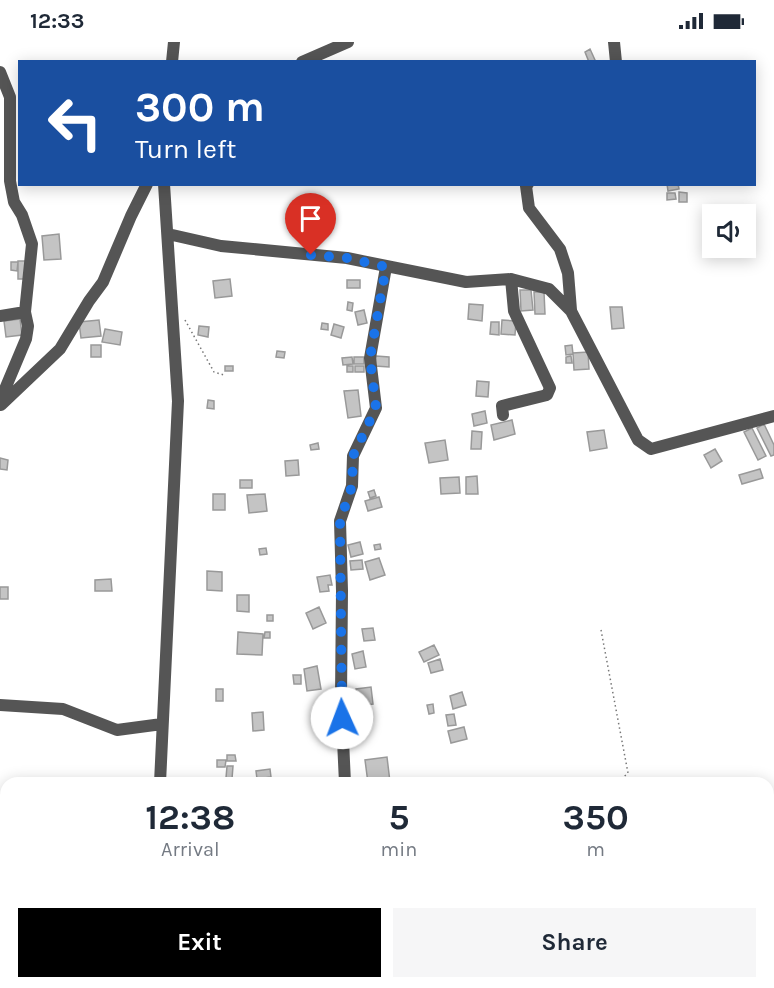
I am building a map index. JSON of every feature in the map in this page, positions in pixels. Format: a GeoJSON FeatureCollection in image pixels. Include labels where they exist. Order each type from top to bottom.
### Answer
{"type":"FeatureCollection","features":[{"type":"Feature","properties":{"kind":"street"},"geometry":{"type":"LineString","coordinates":[[172,60],[174,42]]}},
{"type":"Feature","properties":{"kind":"street"},"geometry":{"type":"LineString","coordinates":[[307,60],[348,42]]}},
{"type":"Feature","properties":{"kind":"street"},"geometry":{"type":"LineString","coordinates":[[614,42],[616,60]]}},
{"type":"Feature","properties":{"kind":"street"},"geometry":{"type":"LineString","coordinates":[[0,72],[10,97],[10,181],[14,202],[22,215],[32,244],[25,312],[26,339],[0,401]]}},
{"type":"Feature","properties":{"kind":"street"},"geometry":{"type":"LineString","coordinates":[[0,405],[60,349],[89,301],[104,282],[130,216],[146,186]]}},
{"type":"Feature","properties":{"kind":"street"},"geometry":{"type":"LineString","coordinates":[[160,777],[177,426],[164,186]]}},
{"type":"Feature","properties":{"kind":"street"},"geometry":{"type":"LineString","coordinates":[[526,186],[529,208],[560,249],[568,273],[571,311]]}},
{"type":"Feature","properties":{"kind":"street"},"geometry":{"type":"LineString","coordinates":[[168,234],[221,246],[347,258],[466,282],[510,279],[549,289],[571,311],[638,440],[651,449],[774,416]]}},
{"type":"Feature","properties":{"kind":"street"},"geometry":{"type":"LineString","coordinates":[[345,777],[341,697],[340,521],[352,486],[353,456],[376,408],[370,358],[386,267]]}},
{"type":"Feature","properties":{"kind":"street"},"geometry":{"type":"LineString","coordinates":[[504,415],[502,406],[547,395],[550,388],[514,311],[510,279]]}},
{"type":"Feature","properties":{"kind":"street"},"geometry":{"type":"LineString","coordinates":[[0,316],[25,312]]}},
{"type":"Feature","properties":{"kind":"street"},"geometry":{"type":"LineString","coordinates":[[0,705],[63,709],[117,730],[162,724]]}},
{"type":"Feature","properties":{"kind":"path"},"geometry":{"type":"LineString","coordinates":[[172,307],[182,314],[214,372],[224,375]]}},
{"type":"Feature","properties":{"kind":"path"},"geometry":{"type":"LineString","coordinates":[[601,630],[628,773],[623,777]]}},
{"type":"Feature","properties":{"kind":"building"},"geometry":{"type":"Polygon","coordinates":[[[590,49],[595,60],[588,60],[585,52],[590,49]]]}},
{"type":"Feature","properties":{"kind":"building"},"geometry":{"type":"Polygon","coordinates":[[[667,186],[678,186],[679,189],[668,191],[667,186]]]}},
{"type":"Feature","properties":{"kind":"building"},"geometry":{"type":"Polygon","coordinates":[[[679,192],[687,193],[687,202],[679,202],[679,192]]]}},
{"type":"Feature","properties":{"kind":"building"},"geometry":{"type":"Polygon","coordinates":[[[667,193],[675,193],[676,199],[667,200],[667,193]]]}},
{"type":"Feature","properties":{"kind":"building"},"geometry":{"type":"Polygon","coordinates":[[[59,234],[61,259],[44,260],[42,236],[59,234]]]}},
{"type":"Feature","properties":{"kind":"building"},"geometry":{"type":"Polygon","coordinates":[[[18,261],[26,261],[26,279],[18,279],[18,261]]]}},
{"type":"Feature","properties":{"kind":"building"},"geometry":{"type":"Polygon","coordinates":[[[11,262],[18,262],[17,271],[11,270],[11,262]]]}},
{"type":"Feature","properties":{"kind":"building"},"geometry":{"type":"Polygon","coordinates":[[[230,279],[232,296],[215,298],[213,281],[230,279]]]}},
{"type":"Feature","properties":{"kind":"building"},"geometry":{"type":"Polygon","coordinates":[[[347,280],[360,280],[360,288],[347,288],[347,280]]]}},
{"type":"Feature","properties":{"kind":"building"},"geometry":{"type":"Polygon","coordinates":[[[520,290],[531,290],[533,310],[521,311],[520,290]]]}},
{"type":"Feature","properties":{"kind":"building"},"geometry":{"type":"Polygon","coordinates":[[[534,292],[544,292],[545,314],[535,314],[534,292]]]}},
{"type":"Feature","properties":{"kind":"building"},"geometry":{"type":"Polygon","coordinates":[[[348,302],[353,303],[352,311],[347,310],[348,302]]]}},
{"type":"Feature","properties":{"kind":"building"},"geometry":{"type":"Polygon","coordinates":[[[469,304],[483,305],[482,321],[468,319],[469,304]]]}},
{"type":"Feature","properties":{"kind":"building"},"geometry":{"type":"Polygon","coordinates":[[[610,307],[622,307],[624,328],[612,329],[610,307]]]}},
{"type":"Feature","properties":{"kind":"building"},"geometry":{"type":"Polygon","coordinates":[[[364,310],[367,323],[358,325],[355,312],[364,310]]]}},
{"type":"Feature","properties":{"kind":"building"},"geometry":{"type":"Polygon","coordinates":[[[20,319],[22,335],[6,337],[4,321],[20,319]]]}},
{"type":"Feature","properties":{"kind":"building"},"geometry":{"type":"Polygon","coordinates":[[[99,320],[101,336],[81,338],[79,322],[99,320]]]}},
{"type":"Feature","properties":{"kind":"building"},"geometry":{"type":"Polygon","coordinates":[[[502,320],[516,321],[515,335],[501,334],[502,320]]]}},
{"type":"Feature","properties":{"kind":"building"},"geometry":{"type":"Polygon","coordinates":[[[491,322],[499,322],[499,335],[490,334],[491,322]]]}},
{"type":"Feature","properties":{"kind":"building"},"geometry":{"type":"Polygon","coordinates":[[[322,323],[328,324],[328,330],[321,329],[322,323]]]}},
{"type":"Feature","properties":{"kind":"building"},"geometry":{"type":"Polygon","coordinates":[[[334,324],[344,327],[341,338],[331,335],[334,324]]]}},
{"type":"Feature","properties":{"kind":"building"},"geometry":{"type":"Polygon","coordinates":[[[199,326],[209,327],[208,337],[198,335],[199,326]]]}},
{"type":"Feature","properties":{"kind":"building"},"geometry":{"type":"Polygon","coordinates":[[[105,329],[122,332],[120,345],[102,342],[105,329]]]}},
{"type":"Feature","properties":{"kind":"building"},"geometry":{"type":"Polygon","coordinates":[[[91,345],[101,345],[101,357],[91,357],[91,345]]]}},
{"type":"Feature","properties":{"kind":"building"},"geometry":{"type":"Polygon","coordinates":[[[572,345],[573,354],[566,355],[565,346],[572,345]]]}},
{"type":"Feature","properties":{"kind":"building"},"geometry":{"type":"Polygon","coordinates":[[[277,351],[285,352],[284,358],[276,357],[277,351]]]}},
{"type":"Feature","properties":{"kind":"building"},"geometry":{"type":"Polygon","coordinates":[[[588,352],[589,369],[574,370],[573,353],[588,352]]]}},
{"type":"Feature","properties":{"kind":"building"},"geometry":{"type":"Polygon","coordinates":[[[376,356],[389,357],[389,367],[375,366],[376,356]]]}},
{"type":"Feature","properties":{"kind":"building"},"geometry":{"type":"Polygon","coordinates":[[[571,356],[572,363],[566,363],[566,357],[571,356]]]}},
{"type":"Feature","properties":{"kind":"building"},"geometry":{"type":"Polygon","coordinates":[[[352,357],[353,364],[343,365],[342,358],[352,357]]]}},
{"type":"Feature","properties":{"kind":"building"},"geometry":{"type":"Polygon","coordinates":[[[354,357],[364,357],[364,364],[354,364],[354,357]]]}},
{"type":"Feature","properties":{"kind":"building"},"geometry":{"type":"Polygon","coordinates":[[[225,366],[233,366],[233,371],[225,371],[225,366]]]}},
{"type":"Feature","properties":{"kind":"building"},"geometry":{"type":"Polygon","coordinates":[[[347,366],[353,366],[353,372],[347,372],[347,366]]]}},
{"type":"Feature","properties":{"kind":"building"},"geometry":{"type":"Polygon","coordinates":[[[355,366],[364,366],[364,372],[355,372],[355,366]]]}},
{"type":"Feature","properties":{"kind":"building"},"geometry":{"type":"Polygon","coordinates":[[[477,381],[489,382],[488,397],[476,396],[477,381]]]}},
{"type":"Feature","properties":{"kind":"building"},"geometry":{"type":"Polygon","coordinates":[[[358,390],[361,416],[348,418],[344,391],[358,390]]]}},
{"type":"Feature","properties":{"kind":"building"},"geometry":{"type":"Polygon","coordinates":[[[208,400],[214,401],[214,409],[207,408],[208,400]]]}},
{"type":"Feature","properties":{"kind":"building"},"geometry":{"type":"Polygon","coordinates":[[[485,411],[487,423],[474,426],[472,414],[485,411]]]}},
{"type":"Feature","properties":{"kind":"building"},"geometry":{"type":"Polygon","coordinates":[[[512,420],[515,434],[494,440],[491,425],[512,420]]]}},
{"type":"Feature","properties":{"kind":"building"},"geometry":{"type":"Polygon","coordinates":[[[764,424],[774,445],[774,455],[771,456],[757,428],[764,424]]]}},
{"type":"Feature","properties":{"kind":"building"},"geometry":{"type":"Polygon","coordinates":[[[752,428],[766,456],[758,460],[744,432],[752,428]]]}},
{"type":"Feature","properties":{"kind":"building"},"geometry":{"type":"Polygon","coordinates":[[[604,430],[607,448],[590,451],[587,432],[604,430]]]}},
{"type":"Feature","properties":{"kind":"building"},"geometry":{"type":"Polygon","coordinates":[[[472,431],[482,432],[481,449],[471,449],[472,431]]]}},
{"type":"Feature","properties":{"kind":"building"},"geometry":{"type":"Polygon","coordinates":[[[445,440],[448,460],[429,463],[425,443],[445,440]]]}},
{"type":"Feature","properties":{"kind":"building"},"geometry":{"type":"Polygon","coordinates":[[[318,443],[319,449],[311,450],[310,445],[318,443]]]}},
{"type":"Feature","properties":{"kind":"building"},"geometry":{"type":"Polygon","coordinates":[[[715,449],[722,461],[711,468],[704,455],[715,449]]]}},
{"type":"Feature","properties":{"kind":"building"},"geometry":{"type":"Polygon","coordinates":[[[0,458],[8,460],[7,470],[0,469],[0,458]]]}},
{"type":"Feature","properties":{"kind":"building"},"geometry":{"type":"Polygon","coordinates":[[[298,460],[299,475],[286,476],[285,461],[298,460]]]}},
{"type":"Feature","properties":{"kind":"building"},"geometry":{"type":"Polygon","coordinates":[[[760,469],[763,478],[742,484],[739,475],[760,469]]]}},
{"type":"Feature","properties":{"kind":"building"},"geometry":{"type":"Polygon","coordinates":[[[477,476],[478,494],[466,494],[466,477],[477,476]]]}},
{"type":"Feature","properties":{"kind":"building"},"geometry":{"type":"Polygon","coordinates":[[[459,477],[460,493],[441,494],[440,478],[459,477]]]}},
{"type":"Feature","properties":{"kind":"building"},"geometry":{"type":"Polygon","coordinates":[[[240,480],[252,480],[252,488],[240,488],[240,480]]]}},
{"type":"Feature","properties":{"kind":"building"},"geometry":{"type":"Polygon","coordinates":[[[374,490],[376,496],[370,498],[368,492],[374,490]]]}},
{"type":"Feature","properties":{"kind":"building"},"geometry":{"type":"Polygon","coordinates":[[[213,494],[225,494],[225,510],[213,510],[213,494]]]}},
{"type":"Feature","properties":{"kind":"building"},"geometry":{"type":"Polygon","coordinates":[[[265,494],[267,511],[249,513],[247,495],[265,494]]]}},
{"type":"Feature","properties":{"kind":"building"},"geometry":{"type":"Polygon","coordinates":[[[379,497],[382,507],[368,511],[365,501],[379,497]]]}},
{"type":"Feature","properties":{"kind":"building"},"geometry":{"type":"Polygon","coordinates":[[[360,542],[363,554],[351,557],[348,545],[360,542]]]}},
{"type":"Feature","properties":{"kind":"building"},"geometry":{"type":"Polygon","coordinates":[[[380,544],[381,549],[375,550],[374,545],[380,544]]]}},
{"type":"Feature","properties":{"kind":"building"},"geometry":{"type":"Polygon","coordinates":[[[266,548],[267,554],[260,555],[259,549],[266,548]]]}},
{"type":"Feature","properties":{"kind":"building"},"geometry":{"type":"Polygon","coordinates":[[[379,558],[385,575],[370,580],[365,562],[379,558]]]}},
{"type":"Feature","properties":{"kind":"building"},"geometry":{"type":"Polygon","coordinates":[[[362,560],[363,569],[351,570],[350,561],[362,560]]]}},
{"type":"Feature","properties":{"kind":"building"},"geometry":{"type":"Polygon","coordinates":[[[207,571],[222,572],[222,591],[207,590],[207,571]]]}},
{"type":"Feature","properties":{"kind":"building"},"geometry":{"type":"Polygon","coordinates":[[[330,575],[332,585],[328,585],[329,591],[320,592],[317,577],[330,575]]]}},
{"type":"Feature","properties":{"kind":"building"},"geometry":{"type":"Polygon","coordinates":[[[111,579],[112,591],[95,591],[95,580],[111,579]]]}},
{"type":"Feature","properties":{"kind":"building"},"geometry":{"type":"Polygon","coordinates":[[[0,587],[8,587],[8,599],[0,599],[0,587]]]}},
{"type":"Feature","properties":{"kind":"building"},"geometry":{"type":"Polygon","coordinates":[[[237,595],[249,595],[249,612],[237,611],[237,595]]]}},
{"type":"Feature","properties":{"kind":"building"},"geometry":{"type":"Polygon","coordinates":[[[319,607],[326,623],[313,629],[306,613],[319,607]]]}},
{"type":"Feature","properties":{"kind":"building"},"geometry":{"type":"Polygon","coordinates":[[[267,615],[273,615],[273,621],[267,621],[267,615]]]}},
{"type":"Feature","properties":{"kind":"building"},"geometry":{"type":"Polygon","coordinates":[[[373,628],[375,640],[364,641],[362,629],[373,628]]]}},
{"type":"Feature","properties":{"kind":"building"},"geometry":{"type":"Polygon","coordinates":[[[238,632],[263,634],[262,655],[237,654],[238,632]]]}},
{"type":"Feature","properties":{"kind":"building"},"geometry":{"type":"Polygon","coordinates":[[[265,632],[270,632],[270,638],[264,638],[265,632]]]}},
{"type":"Feature","properties":{"kind":"building"},"geometry":{"type":"Polygon","coordinates":[[[434,645],[439,655],[424,662],[419,652],[434,645]]]}},
{"type":"Feature","properties":{"kind":"building"},"geometry":{"type":"Polygon","coordinates":[[[363,651],[366,667],[355,669],[352,654],[363,651]]]}},
{"type":"Feature","properties":{"kind":"building"},"geometry":{"type":"Polygon","coordinates":[[[440,659],[443,670],[431,673],[428,663],[440,659]]]}},
{"type":"Feature","properties":{"kind":"building"},"geometry":{"type":"Polygon","coordinates":[[[317,666],[321,689],[307,691],[304,669],[317,666]]]}},
{"type":"Feature","properties":{"kind":"building"},"geometry":{"type":"Polygon","coordinates":[[[293,675],[301,675],[301,684],[294,684],[293,675]]]}},
{"type":"Feature","properties":{"kind":"building"},"geometry":{"type":"Polygon","coordinates":[[[371,687],[373,704],[358,706],[356,689],[371,687]]]}},
{"type":"Feature","properties":{"kind":"building"},"geometry":{"type":"Polygon","coordinates":[[[216,689],[223,689],[223,701],[216,701],[216,689]]]}},
{"type":"Feature","properties":{"kind":"building"},"geometry":{"type":"Polygon","coordinates":[[[462,692],[466,705],[453,709],[450,696],[462,692]]]}},
{"type":"Feature","properties":{"kind":"building"},"geometry":{"type":"Polygon","coordinates":[[[433,704],[434,713],[429,714],[427,705],[433,704]]]}},
{"type":"Feature","properties":{"kind":"building"},"geometry":{"type":"Polygon","coordinates":[[[263,712],[264,730],[253,731],[252,713],[263,712]]]}},
{"type":"Feature","properties":{"kind":"building"},"geometry":{"type":"Polygon","coordinates":[[[454,714],[456,725],[448,726],[446,715],[454,714]]]}},
{"type":"Feature","properties":{"kind":"building"},"geometry":{"type":"Polygon","coordinates":[[[464,727],[467,739],[451,743],[448,731],[464,727]]]}},
{"type":"Feature","properties":{"kind":"building"},"geometry":{"type":"Polygon","coordinates":[[[227,755],[235,755],[236,761],[227,761],[227,755]]]}},
{"type":"Feature","properties":{"kind":"building"},"geometry":{"type":"Polygon","coordinates":[[[387,757],[389,777],[367,777],[365,760],[387,757]]]}},
{"type":"Feature","properties":{"kind":"building"},"geometry":{"type":"Polygon","coordinates":[[[217,760],[226,760],[225,767],[217,767],[217,760]]]}},
{"type":"Feature","properties":{"kind":"building"},"geometry":{"type":"Polygon","coordinates":[[[227,766],[233,766],[232,777],[226,777],[227,766]]]}},
{"type":"Feature","properties":{"kind":"building"},"geometry":{"type":"Polygon","coordinates":[[[270,769],[271,777],[257,777],[256,771],[270,769]]]}},
{"type":"Feature","properties":{"kind":"route"},"geometry":{"type":"LineString","coordinates":[[311,255],[347,258],[386,267],[370,358],[376,408],[353,456],[352,486],[340,521],[342,718]]}}]}
